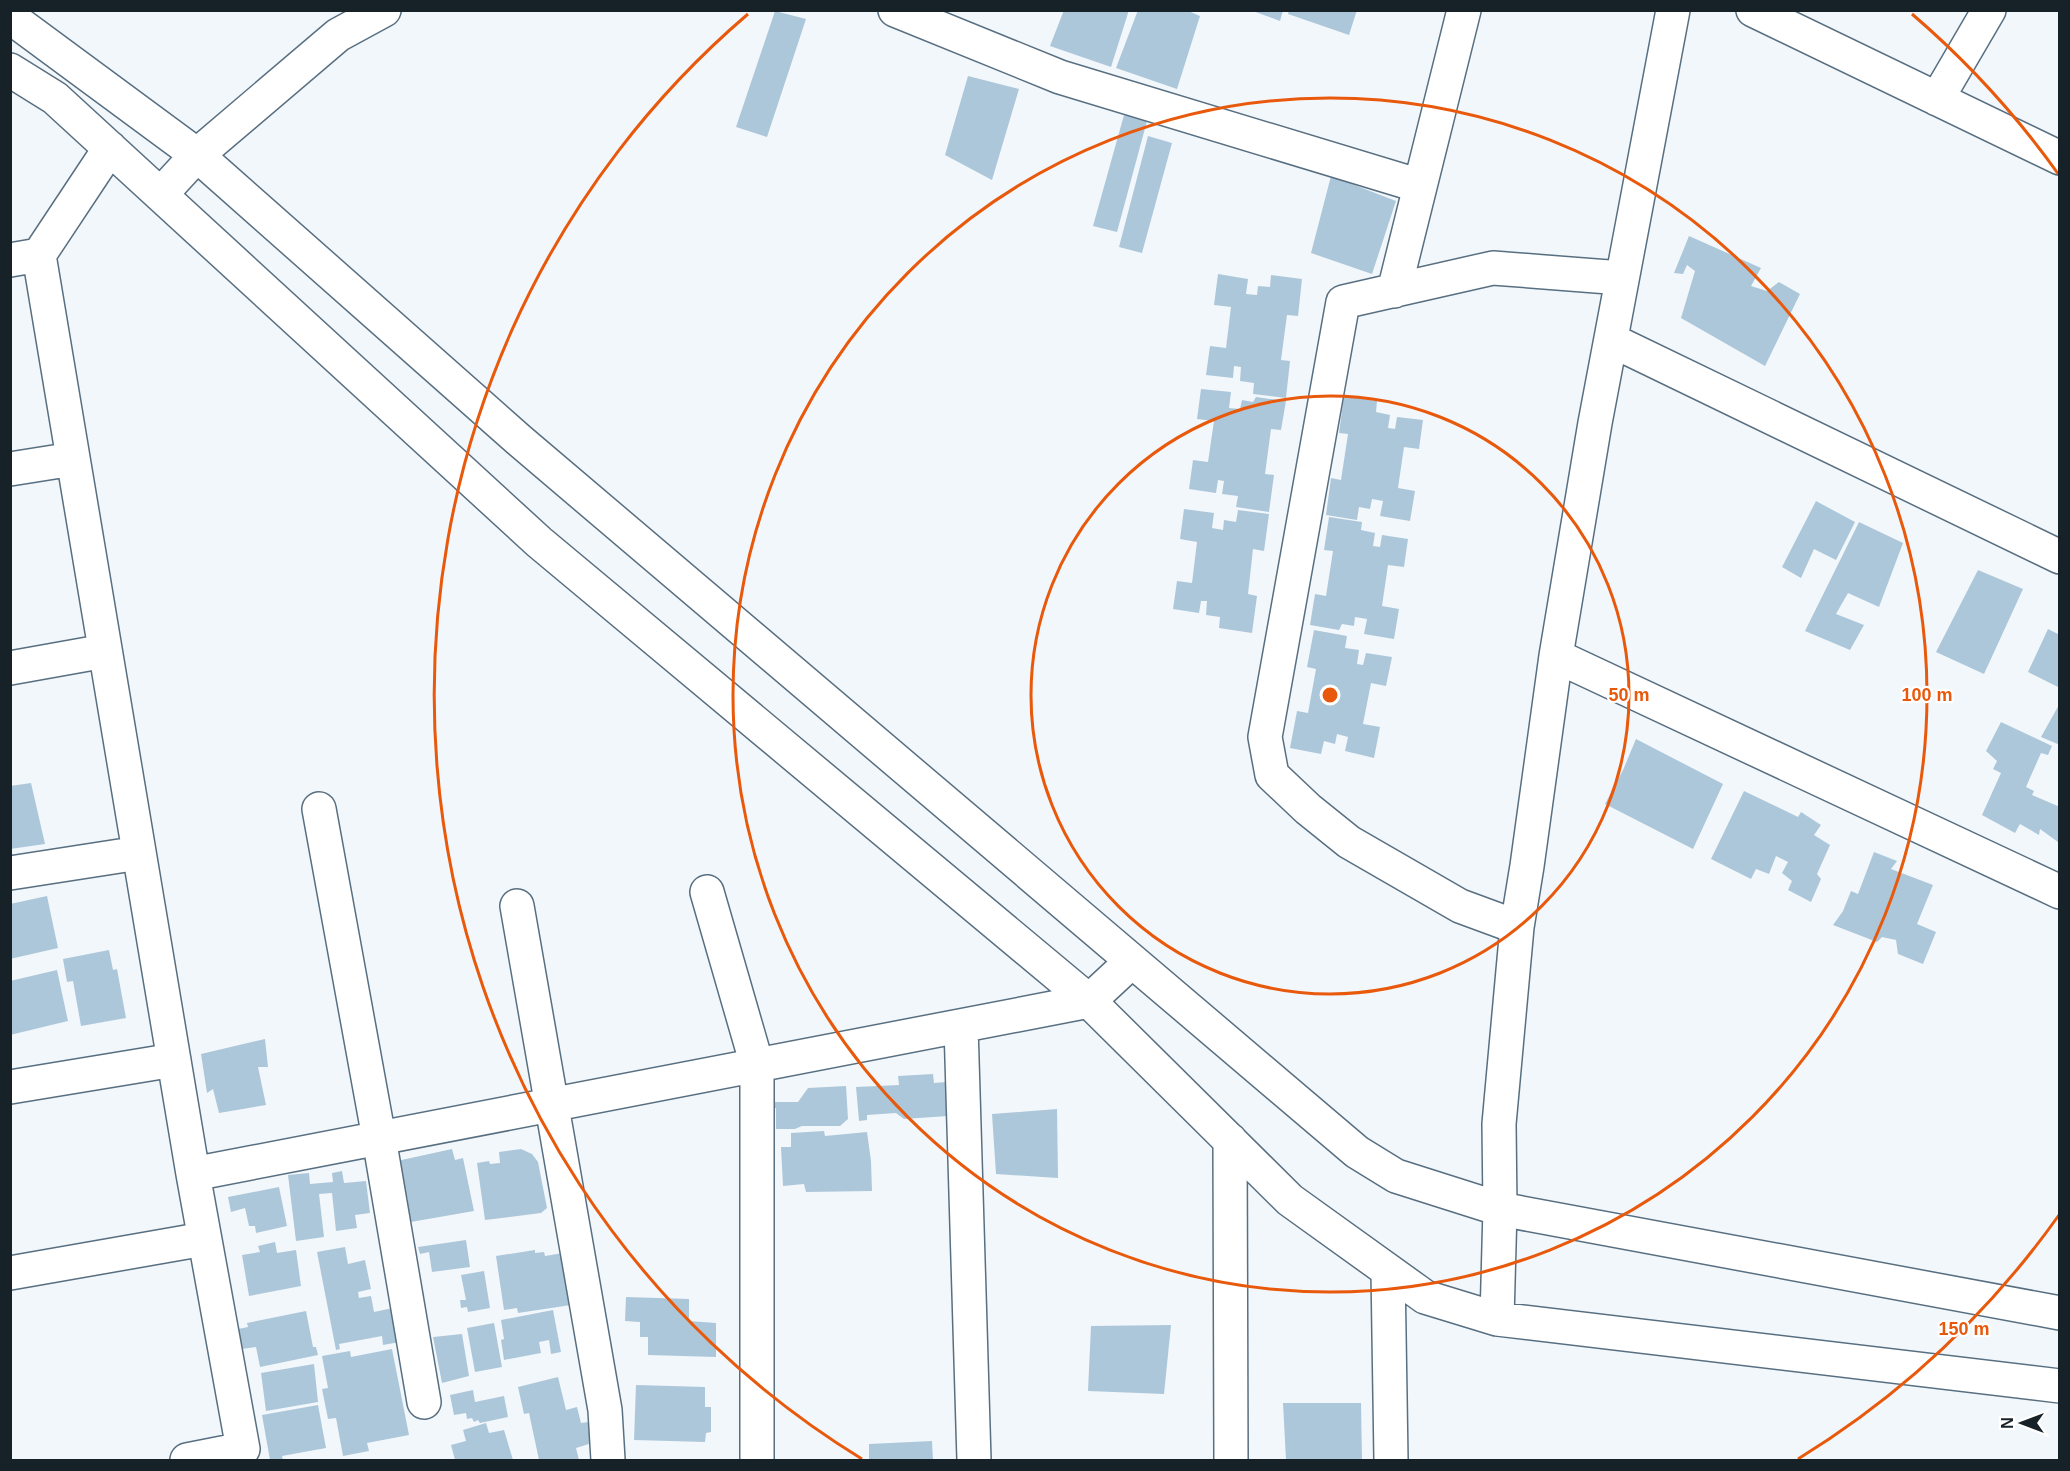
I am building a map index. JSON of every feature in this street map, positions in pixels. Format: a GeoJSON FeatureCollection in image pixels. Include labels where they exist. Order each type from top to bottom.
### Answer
{"type":"FeatureCollection","features":[{"type":"Feature","properties":{"kind":"street"},"geometry":{"type":"LineString","coordinates":[[161,194],[197,155],[338,35],[384,10]]}},
{"type":"Feature","properties":{"kind":"street"},"geometry":{"type":"LineString","coordinates":[[894,10],[1060,77],[1420,186]]}},
{"type":"Feature","properties":{"kind":"street"},"geometry":{"type":"LineString","coordinates":[[1394,291],[1464,10]]}},
{"type":"Feature","properties":{"kind":"street"},"geometry":{"type":"LineString","coordinates":[[1497,1319],[1500,1209],[1499,1124],[1511,969],[1556,656],[1595,423],[1673,10]]}},
{"type":"Feature","properties":{"kind":"street"},"geometry":{"type":"LineString","coordinates":[[1753,10],[2060,158]]}},
{"type":"Feature","properties":{"kind":"street"},"geometry":{"type":"LineString","coordinates":[[1937,99],[1989,10]]}},
{"type":"Feature","properties":{"kind":"street"},"geometry":{"type":"LineString","coordinates":[[10,17],[197,155],[519,440],[1376,1166],[1396,1176],[1500,1209],[2060,1312]]}},
{"type":"Feature","properties":{"kind":"street"},"geometry":{"type":"LineString","coordinates":[[10,70],[55,98],[539,542],[1089,1001],[1290,1200],[1425,1297],[1497,1319],[2060,1386]]}},
{"type":"Feature","properties":{"kind":"street"},"geometry":{"type":"LineString","coordinates":[[110,148],[25,258],[73,459],[204,1239],[243,1449],[187,1461]]}},
{"type":"Feature","properties":{"kind":"street"},"geometry":{"type":"LineString","coordinates":[[1517,927],[1460,906],[1349,842],[1308,809],[1272,775],[1265,737],[1343,302],[1493,268],[1622,278]]}},
{"type":"Feature","properties":{"kind":"street"},"geometry":{"type":"LineString","coordinates":[[1611,340],[2060,557]]}},
{"type":"Feature","properties":{"kind":"street"},"geometry":{"type":"LineString","coordinates":[[10,469],[73,459]]}},
{"type":"Feature","properties":{"kind":"street"},"geometry":{"type":"LineString","coordinates":[[10,669],[105,651]]}},
{"type":"Feature","properties":{"kind":"street"},"geometry":{"type":"LineString","coordinates":[[1556,656],[2060,892]]}},
{"type":"Feature","properties":{"kind":"street"},"geometry":{"type":"LineString","coordinates":[[319,809],[379,1138],[423,1402]]}},
{"type":"Feature","properties":{"kind":"street"},"geometry":{"type":"LineString","coordinates":[[10,873],[139,853]]}},
{"type":"Feature","properties":{"kind":"street"},"geometry":{"type":"LineString","coordinates":[[707,892],[758,1065],[758,1461]]}},
{"type":"Feature","properties":{"kind":"street"},"geometry":{"type":"LineString","coordinates":[[518,906],[605,1410],[608,1461]]}},
{"type":"Feature","properties":{"kind":"street"},"geometry":{"type":"LineString","coordinates":[[193,1174],[1089,1001],[1132,961]]}},
{"type":"Feature","properties":{"kind":"street"},"geometry":{"type":"LineString","coordinates":[[961,1026],[974,1461]]}},
{"type":"Feature","properties":{"kind":"street"},"geometry":{"type":"LineString","coordinates":[[10,1087],[174,1060]]}},
{"type":"Feature","properties":{"kind":"street"},"geometry":{"type":"LineString","coordinates":[[1230,1140],[1231,1461]]}},
{"type":"Feature","properties":{"kind":"street"},"geometry":{"type":"LineString","coordinates":[[10,1273],[204,1239]]}},
{"type":"Feature","properties":{"kind":"street"},"geometry":{"type":"LineString","coordinates":[[1388,1271],[1391,1461]]}},
{"type":"Feature","properties":{"kind":"building"},"geometry":{"type":"Polygon","coordinates":[[[1064,10],[1129,10],[1111,67],[1050,46],[1064,10]]]}},
{"type":"Feature","properties":{"kind":"building"},"geometry":{"type":"Polygon","coordinates":[[[1138,10],[1186,10],[1200,16],[1177,89],[1116,68],[1138,10]]]}},
{"type":"Feature","properties":{"kind":"building"},"geometry":{"type":"Polygon","coordinates":[[[1250,10],[1283,10],[1280,21],[1250,10]]]}},
{"type":"Feature","properties":{"kind":"building"},"geometry":{"type":"Polygon","coordinates":[[[1289,10],[1357,10],[1349,35],[1288,14],[1289,10]]]}},
{"type":"Feature","properties":{"kind":"building"},"geometry":{"type":"Polygon","coordinates":[[[775,11],[806,19],[767,137],[736,127],[775,11]]]}},
{"type":"Feature","properties":{"kind":"building"},"geometry":{"type":"Polygon","coordinates":[[[968,76],[1019,89],[992,180],[945,155],[968,76]]]}},
{"type":"Feature","properties":{"kind":"building"},"geometry":{"type":"Polygon","coordinates":[[[1124,115],[1147,121],[1117,232],[1093,226],[1124,115]]]}},
{"type":"Feature","properties":{"kind":"building"},"geometry":{"type":"Polygon","coordinates":[[[1148,136],[1172,143],[1142,253],[1119,247],[1148,136]]]}},
{"type":"Feature","properties":{"kind":"building"},"geometry":{"type":"Polygon","coordinates":[[[1331,176],[1396,201],[1372,274],[1311,253],[1331,176]]]}},
{"type":"Feature","properties":{"kind":"building"},"geometry":{"type":"Polygon","coordinates":[[[1689,236],[1761,268],[1751,286],[1767,291],[1779,282],[1800,294],[1765,366],[1681,318],[1695,271],[1687,265],[1683,274],[1674,273],[1689,236]]]}},
{"type":"Feature","properties":{"kind":"building"},"geometry":{"type":"Polygon","coordinates":[[[1218,274],[1248,279],[1246,294],[1257,295],[1258,286],[1270,287],[1271,275],[1302,279],[1298,316],[1287,315],[1281,360],[1290,361],[1286,398],[1253,394],[1254,383],[1240,381],[1241,367],[1234,366],[1233,378],[1206,375],[1210,346],[1226,348],[1231,307],[1214,305],[1218,274]]]}},
{"type":"Feature","properties":{"kind":"building"},"geometry":{"type":"Polygon","coordinates":[[[1201,389],[1231,392],[1229,408],[1240,409],[1242,400],[1253,402],[1256,397],[1286,401],[1281,430],[1271,429],[1265,474],[1274,475],[1269,512],[1236,507],[1238,496],[1222,494],[1224,481],[1218,480],[1216,493],[1189,489],[1193,460],[1208,462],[1214,421],[1197,419],[1201,389]]]}},
{"type":"Feature","properties":{"kind":"building"},"geometry":{"type":"Polygon","coordinates":[[[1344,396],[1377,401],[1376,412],[1390,415],[1388,428],[1395,429],[1397,417],[1423,420],[1419,449],[1404,447],[1398,488],[1415,491],[1410,521],[1380,516],[1383,501],[1372,499],[1370,509],[1359,507],[1357,520],[1326,515],[1331,478],[1341,480],[1348,434],[1339,433],[1344,396]]]}},
{"type":"Feature","properties":{"kind":"building"},"geometry":{"type":"Polygon","coordinates":[[[1816,501],[1855,522],[1836,560],[1814,549],[1801,578],[1782,567],[1816,501]]]}},
{"type":"Feature","properties":{"kind":"building"},"geometry":{"type":"Polygon","coordinates":[[[1184,509],[1214,513],[1212,528],[1223,530],[1224,520],[1236,522],[1238,510],[1269,514],[1264,551],[1253,549],[1248,594],[1257,596],[1252,633],[1219,628],[1220,617],[1206,615],[1207,601],[1201,601],[1199,613],[1173,609],[1177,581],[1192,583],[1197,542],[1180,539],[1184,509]]]}},
{"type":"Feature","properties":{"kind":"building"},"geometry":{"type":"Polygon","coordinates":[[[1329,517],[1362,522],[1361,530],[1375,533],[1373,546],[1380,547],[1382,535],[1408,539],[1404,567],[1388,565],[1382,606],[1399,609],[1394,639],[1364,634],[1367,619],[1355,617],[1354,626],[1342,624],[1339,630],[1310,625],[1315,594],[1326,596],[1333,551],[1324,550],[1329,517]]]}},
{"type":"Feature","properties":{"kind":"building"},"geometry":{"type":"Polygon","coordinates":[[[1859,522],[1903,543],[1879,607],[1848,593],[1836,614],[1864,625],[1850,650],[1805,631],[1859,522]]]}},
{"type":"Feature","properties":{"kind":"building"},"geometry":{"type":"Polygon","coordinates":[[[1978,570],[2023,589],[1984,674],[1936,652],[1978,570]]]}},
{"type":"Feature","properties":{"kind":"building"},"geometry":{"type":"Polygon","coordinates":[[[2048,629],[2060,635],[2060,688],[2028,672],[2048,629]]]}},
{"type":"Feature","properties":{"kind":"building"},"geometry":{"type":"Polygon","coordinates":[[[1314,630],[1347,636],[1345,648],[1359,650],[1357,664],[1363,665],[1366,653],[1392,657],[1386,686],[1371,683],[1363,724],[1380,727],[1374,758],[1345,751],[1348,737],[1337,734],[1335,744],[1324,741],[1321,754],[1290,748],[1297,711],[1308,713],[1316,669],[1307,667],[1314,630]]]}},
{"type":"Feature","properties":{"kind":"building"},"geometry":{"type":"Polygon","coordinates":[[[2060,703],[2060,745],[2041,737],[2060,703]]]}},
{"type":"Feature","properties":{"kind":"building"},"geometry":{"type":"Polygon","coordinates":[[[2001,722],[2052,746],[2048,755],[2041,753],[2026,787],[2034,791],[2032,795],[2060,807],[2058,842],[2040,829],[2039,835],[2020,824],[2015,833],[1982,815],[2001,773],[1993,769],[1997,761],[1986,751],[2001,722]]]}},
{"type":"Feature","properties":{"kind":"building"},"geometry":{"type":"Polygon","coordinates":[[[1636,739],[1723,784],[1693,849],[1605,804],[1636,739]]]}},
{"type":"Feature","properties":{"kind":"building"},"geometry":{"type":"Polygon","coordinates":[[[31,783],[45,844],[10,849],[10,786],[31,783]]]}},
{"type":"Feature","properties":{"kind":"building"},"geometry":{"type":"Polygon","coordinates":[[[1744,791],[1798,817],[1801,812],[1821,825],[1814,835],[1830,845],[1817,874],[1821,879],[1811,902],[1788,890],[1792,881],[1782,873],[1788,862],[1776,856],[1769,874],[1756,869],[1751,879],[1711,859],[1744,791]]]}},
{"type":"Feature","properties":{"kind":"building"},"geometry":{"type":"Polygon","coordinates":[[[1874,852],[1897,861],[1891,869],[1933,885],[1917,924],[1936,932],[1923,964],[1898,954],[1896,940],[1882,937],[1877,942],[1833,925],[1843,911],[1851,891],[1858,894],[1874,852]]]}},
{"type":"Feature","properties":{"kind":"building"},"geometry":{"type":"Polygon","coordinates":[[[47,896],[58,948],[10,959],[10,904],[47,896]]]}},
{"type":"Feature","properties":{"kind":"building"},"geometry":{"type":"Polygon","coordinates":[[[109,950],[113,970],[117,969],[126,1018],[81,1026],[73,981],[67,982],[63,959],[109,950]]]}},
{"type":"Feature","properties":{"kind":"building"},"geometry":{"type":"Polygon","coordinates":[[[57,970],[68,1021],[10,1035],[10,981],[57,970]]]}},
{"type":"Feature","properties":{"kind":"building"},"geometry":{"type":"Polygon","coordinates":[[[265,1039],[268,1067],[258,1067],[266,1105],[219,1113],[213,1089],[207,1093],[201,1054],[265,1039]]]}},
{"type":"Feature","properties":{"kind":"building"},"geometry":{"type":"Polygon","coordinates":[[[933,1074],[934,1083],[946,1082],[948,1116],[904,1119],[896,1113],[867,1115],[867,1120],[859,1121],[856,1087],[899,1085],[898,1076],[933,1074]]]}},
{"type":"Feature","properties":{"kind":"building"},"geometry":{"type":"Polygon","coordinates":[[[846,1086],[848,1119],[840,1126],[776,1129],[776,1108],[772,1108],[772,1102],[798,1102],[808,1088],[846,1086]]]}},
{"type":"Feature","properties":{"kind":"building"},"geometry":{"type":"Polygon","coordinates":[[[1057,1109],[1058,1178],[996,1174],[992,1114],[1057,1109]]]}},
{"type":"Feature","properties":{"kind":"building"},"geometry":{"type":"Polygon","coordinates":[[[824,1131],[825,1136],[867,1132],[872,1191],[806,1192],[804,1184],[783,1186],[781,1147],[791,1147],[791,1133],[824,1131]]]}},
{"type":"Feature","properties":{"kind":"building"},"geometry":{"type":"Polygon","coordinates":[[[452,1149],[455,1160],[463,1158],[474,1211],[405,1223],[401,1203],[408,1200],[397,1161],[452,1149]]]}},
{"type":"Feature","properties":{"kind":"building"},"geometry":{"type":"Polygon","coordinates":[[[521,1149],[532,1154],[538,1162],[547,1208],[541,1213],[485,1220],[477,1163],[489,1161],[490,1164],[500,1163],[499,1152],[521,1149]]]}},
{"type":"Feature","properties":{"kind":"building"},"geometry":{"type":"Polygon","coordinates":[[[342,1171],[344,1183],[366,1181],[370,1213],[355,1215],[357,1228],[336,1231],[332,1193],[319,1194],[324,1237],[296,1241],[288,1175],[309,1173],[310,1184],[333,1182],[332,1173],[342,1171]]]}},
{"type":"Feature","properties":{"kind":"building"},"geometry":{"type":"Polygon","coordinates":[[[279,1187],[287,1226],[256,1233],[255,1226],[249,1226],[245,1208],[231,1212],[228,1197],[279,1187]]]}},
{"type":"Feature","properties":{"kind":"building"},"geometry":{"type":"Polygon","coordinates":[[[466,1240],[470,1267],[432,1272],[429,1252],[420,1254],[418,1247],[466,1240]]]}},
{"type":"Feature","properties":{"kind":"building"},"geometry":{"type":"Polygon","coordinates":[[[275,1242],[277,1253],[296,1250],[301,1286],[249,1296],[242,1255],[260,1252],[258,1246],[275,1242]]]}},
{"type":"Feature","properties":{"kind":"building"},"geometry":{"type":"Polygon","coordinates":[[[345,1247],[348,1264],[365,1260],[371,1289],[358,1292],[359,1298],[371,1296],[374,1312],[393,1308],[400,1342],[383,1345],[382,1336],[339,1344],[340,1349],[336,1350],[317,1252],[345,1247]]]}},
{"type":"Feature","properties":{"kind":"building"},"geometry":{"type":"Polygon","coordinates":[[[535,1250],[535,1253],[544,1252],[545,1256],[563,1253],[571,1305],[518,1313],[517,1308],[504,1310],[496,1256],[535,1250]]]}},
{"type":"Feature","properties":{"kind":"building"},"geometry":{"type":"Polygon","coordinates":[[[484,1271],[490,1308],[468,1312],[467,1307],[461,1308],[460,1300],[466,1300],[461,1275],[484,1271]]]}},
{"type":"Feature","properties":{"kind":"building"},"geometry":{"type":"Polygon","coordinates":[[[626,1297],[689,1299],[689,1321],[716,1323],[716,1357],[648,1355],[648,1337],[640,1337],[640,1322],[625,1321],[626,1297]]]}},
{"type":"Feature","properties":{"kind":"building"},"geometry":{"type":"Polygon","coordinates":[[[553,1310],[561,1352],[551,1354],[549,1340],[539,1342],[541,1353],[504,1360],[501,1320],[553,1310]]]}},
{"type":"Feature","properties":{"kind":"building"},"geometry":{"type":"Polygon","coordinates":[[[306,1311],[313,1347],[316,1347],[318,1355],[260,1367],[256,1347],[242,1349],[238,1329],[248,1327],[247,1323],[306,1311]]]}},
{"type":"Feature","properties":{"kind":"building"},"geometry":{"type":"Polygon","coordinates":[[[494,1323],[502,1367],[475,1372],[467,1328],[494,1323]]]}},
{"type":"Feature","properties":{"kind":"building"},"geometry":{"type":"Polygon","coordinates":[[[1171,1325],[1164,1394],[1088,1391],[1091,1326],[1171,1325]]]}},
{"type":"Feature","properties":{"kind":"building"},"geometry":{"type":"Polygon","coordinates":[[[462,1334],[469,1376],[442,1383],[433,1337],[462,1334]]]}},
{"type":"Feature","properties":{"kind":"building"},"geometry":{"type":"Polygon","coordinates":[[[392,1349],[409,1435],[367,1443],[369,1451],[343,1456],[336,1418],[328,1419],[322,1389],[328,1388],[322,1356],[350,1351],[351,1357],[392,1349]]]}},
{"type":"Feature","properties":{"kind":"building"},"geometry":{"type":"Polygon","coordinates":[[[314,1364],[318,1402],[266,1411],[261,1373],[314,1364]]]}},
{"type":"Feature","properties":{"kind":"building"},"geometry":{"type":"Polygon","coordinates":[[[558,1377],[566,1410],[577,1407],[581,1423],[588,1422],[592,1443],[576,1448],[579,1460],[539,1460],[529,1413],[524,1414],[518,1387],[558,1377]]]}},
{"type":"Feature","properties":{"kind":"building"},"geometry":{"type":"Polygon","coordinates":[[[636,1385],[705,1387],[705,1407],[711,1407],[711,1432],[706,1433],[705,1442],[634,1440],[636,1385]]]}},
{"type":"Feature","properties":{"kind":"building"},"geometry":{"type":"Polygon","coordinates":[[[473,1390],[475,1402],[504,1396],[508,1417],[480,1423],[478,1420],[474,1422],[472,1418],[467,1419],[466,1413],[454,1415],[450,1395],[473,1390]]]}},
{"type":"Feature","properties":{"kind":"building"},"geometry":{"type":"Polygon","coordinates":[[[1283,1403],[1361,1403],[1362,1460],[1286,1460],[1283,1403]]]}},
{"type":"Feature","properties":{"kind":"building"},"geometry":{"type":"Polygon","coordinates":[[[318,1405],[326,1448],[282,1456],[283,1460],[270,1460],[262,1415],[318,1405]]]}},
{"type":"Feature","properties":{"kind":"building"},"geometry":{"type":"Polygon","coordinates":[[[486,1423],[489,1433],[504,1430],[513,1460],[455,1460],[451,1445],[466,1441],[463,1430],[486,1423]]]}},
{"type":"Feature","properties":{"kind":"building"},"geometry":{"type":"Polygon","coordinates":[[[932,1441],[933,1460],[869,1460],[869,1444],[932,1441]]]}}]}
